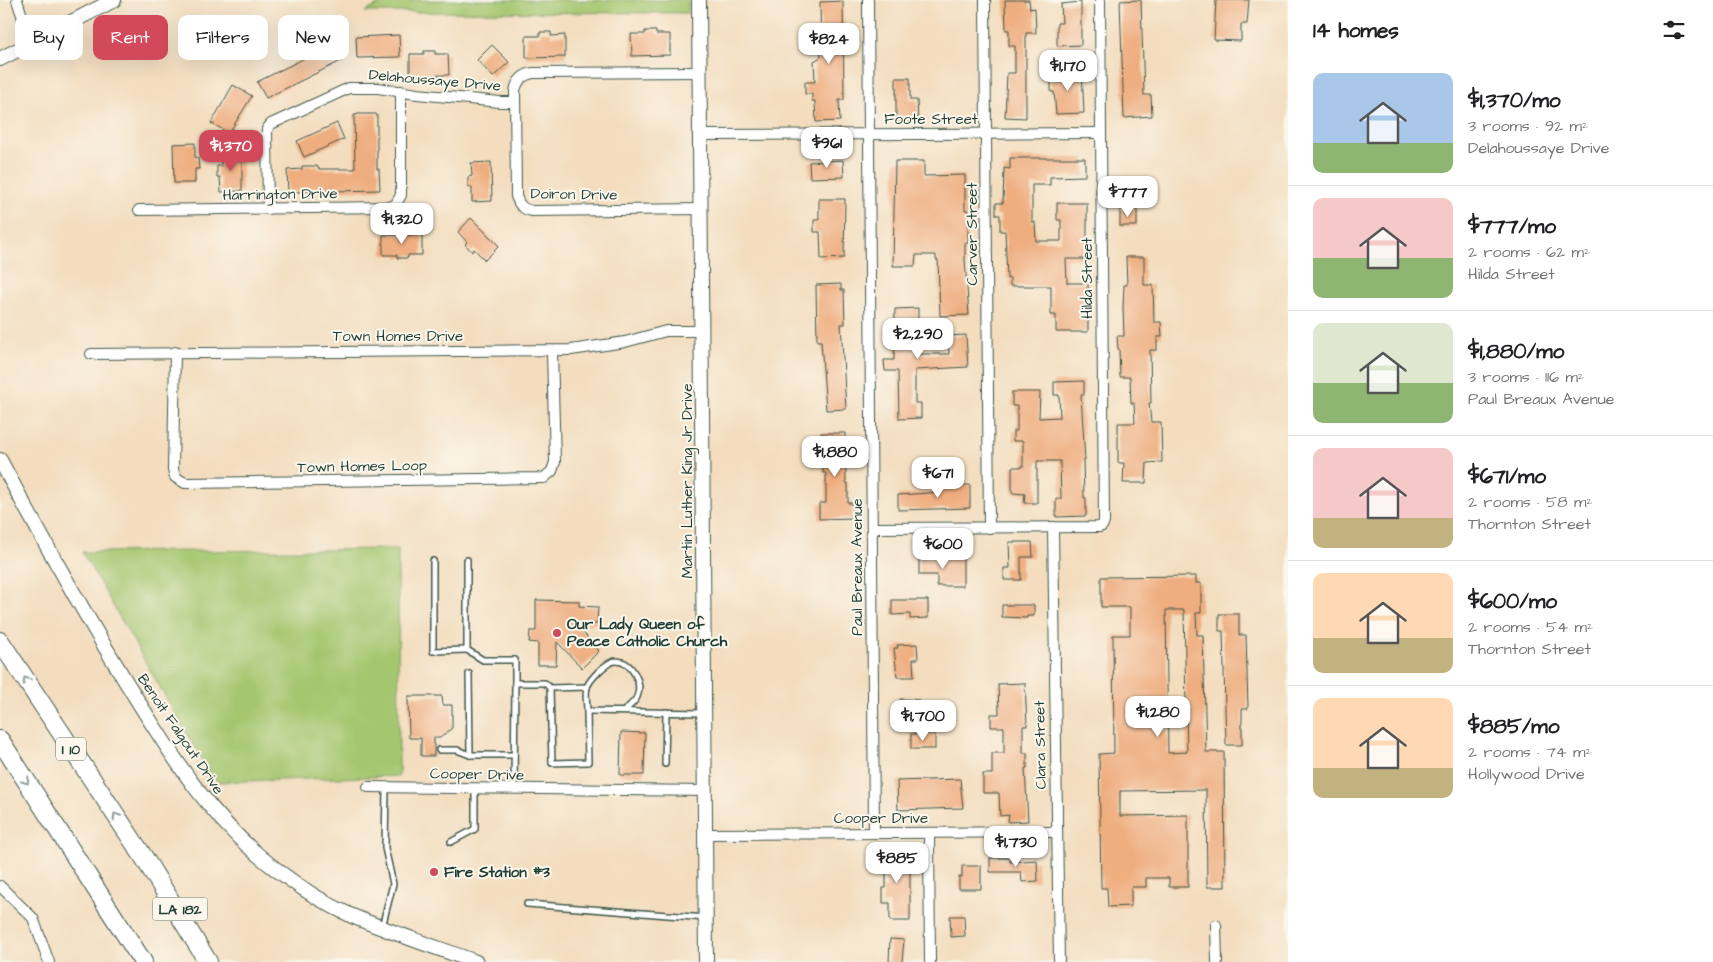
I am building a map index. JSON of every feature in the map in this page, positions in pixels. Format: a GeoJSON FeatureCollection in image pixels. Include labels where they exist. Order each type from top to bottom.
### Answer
{"type":"FeatureCollection","features":[{"type":"Feature","properties":{"kind":"highway","name":"I 10"},"geometry":{"type":"LineString","coordinates":[[0,641],[142,856],[208,962]]}},
{"type":"Feature","properties":{"kind":"highway"},"geometry":{"type":"LineString","coordinates":[[0,740],[143,962]]}},
{"type":"Feature","properties":{"kind":"highway","name":"LA 182"},"geometry":{"type":"LineString","coordinates":[[142,856],[218,962]]}},
{"type":"Feature","properties":{"kind":"highway"},"geometry":{"type":"LineString","coordinates":[[88,877],[133,962]]}},
{"type":"Feature","properties":{"kind":"street"},"geometry":{"type":"LineString","coordinates":[[17,0],[22,15]]}},
{"type":"Feature","properties":{"kind":"street"},"geometry":{"type":"LineString","coordinates":[[83,17],[114,0]]}},
{"type":"Feature","properties":{"kind":"street","name":"Martin Luther King Jr Drive"},"geometry":{"type":"LineString","coordinates":[[699,0],[703,330],[706,962]]}},
{"type":"Feature","properties":{"kind":"street","name":"Paul Breaux Avenue"},"geometry":{"type":"LineString","coordinates":[[868,0],[874,833]]}},
{"type":"Feature","properties":{"kind":"street","name":"Carver Street"},"geometry":{"type":"LineString","coordinates":[[985,0],[989,528]]}},
{"type":"Feature","properties":{"kind":"street","name":"Hilda Street"},"geometry":{"type":"LineString","coordinates":[[1053,528],[1099,527],[1104,522],[1100,0]]}},
{"type":"Feature","properties":{"kind":"street"},"geometry":{"type":"LineString","coordinates":[[0,60],[15,52]]}},
{"type":"Feature","properties":{"kind":"street","name":"Delahoussaye Drive"},"geometry":{"type":"LineString","coordinates":[[268,209],[267,129],[271,124],[349,88],[378,88],[500,102],[516,102],[517,84],[521,78],[532,73],[700,72]]}},
{"type":"Feature","properties":{"kind":"street","name":"Harrington Drive"},"geometry":{"type":"LineString","coordinates":[[139,210],[390,207],[396,204],[401,195],[401,91]]}},
{"type":"Feature","properties":{"kind":"street","name":"Doiron Drive"},"geometry":{"type":"LineString","coordinates":[[516,102],[516,196],[522,208],[532,211],[702,209]]}},
{"type":"Feature","properties":{"kind":"street","name":"Foote Street"},"geometry":{"type":"LineString","coordinates":[[701,135],[1101,133]]}},
{"type":"Feature","properties":{"kind":"street","name":"Town Homes Drive"},"geometry":{"type":"LineString","coordinates":[[92,354],[552,351],[625,342],[666,331],[703,330]]}},
{"type":"Feature","properties":{"kind":"street","name":"Town Homes Loop"},"geometry":{"type":"LineString","coordinates":[[175,352],[173,469],[175,477],[182,482],[195,483],[544,478],[552,470],[555,462],[552,351]]}},
{"type":"Feature","properties":{"kind":"street","name":"Benoit Falgout Drive"},"geometry":{"type":"LineString","coordinates":[[0,460],[88,620],[186,777],[216,815],[280,872],[351,915],[476,962]]}},
{"type":"Feature","properties":{"kind":"street"},"geometry":{"type":"LineString","coordinates":[[872,528],[1053,528]]}},
{"type":"Feature","properties":{"kind":"street","name":"Clara Street"},"geometry":{"type":"LineString","coordinates":[[1053,528],[1059,962]]}},
{"type":"Feature","properties":{"kind":"street","name":"Cooper Drive"},"geometry":{"type":"LineString","coordinates":[[368,788],[706,790]]}},
{"type":"Feature","properties":{"kind":"street","name":"Cooper Drive"},"geometry":{"type":"LineString","coordinates":[[706,834],[1056,832]]}},
{"type":"Feature","properties":{"kind":"street"},"geometry":{"type":"LineString","coordinates":[[929,833],[930,962]]}},
{"type":"Feature","properties":{"kind":"street"},"geometry":{"type":"LineString","coordinates":[[0,886],[33,918],[49,962]]}},
{"type":"Feature","properties":{"kind":"street"},"geometry":{"type":"LineString","coordinates":[[1216,925],[1217,962]]}},
{"type":"Feature","properties":{"kind":"lane"},"geometry":{"type":"LineString","coordinates":[[467,560],[468,650]]}},
{"type":"Feature","properties":{"kind":"lane"},"geometry":{"type":"LineString","coordinates":[[433,561],[433,651],[468,650],[483,660],[515,660],[514,789]]}},
{"type":"Feature","properties":{"kind":"lane"},"geometry":{"type":"LineString","coordinates":[[515,683],[545,683],[550,688],[552,763],[588,762],[587,687],[596,674],[608,664],[616,661],[628,666],[635,674],[639,689],[638,696],[624,711]]}},
{"type":"Feature","properties":{"kind":"lane"},"geometry":{"type":"LineString","coordinates":[[469,674],[470,755]]}},
{"type":"Feature","properties":{"kind":"lane"},"geometry":{"type":"LineString","coordinates":[[550,688],[587,687]]}},
{"type":"Feature","properties":{"kind":"lane"},"geometry":{"type":"LineString","coordinates":[[587,711],[705,713]]}},
{"type":"Feature","properties":{"kind":"lane"},"geometry":{"type":"LineString","coordinates":[[666,712],[666,764]]}},
{"type":"Feature","properties":{"kind":"lane"},"geometry":{"type":"LineString","coordinates":[[439,750],[457,750],[470,755],[514,755]]}},
{"type":"Feature","properties":{"kind":"lane"},"geometry":{"type":"LineString","coordinates":[[382,927],[393,884],[385,848],[386,788]]}},
{"type":"Feature","properties":{"kind":"lane"},"geometry":{"type":"LineString","coordinates":[[451,842],[475,829],[475,789]]}},
{"type":"Feature","properties":{"kind":"lane"},"geometry":{"type":"LineString","coordinates":[[527,904],[706,918]]}},
{"type":"Feature","properties":{"kind":"green space"},"geometry":{"type":"Polygon","coordinates":[[[387,0],[688,0],[688,13],[365,12],[387,0]]]}},
{"type":"Feature","properties":{"kind":"green space"},"geometry":{"type":"Polygon","coordinates":[[[398,549],[399,776],[218,782],[210,774],[82,552],[398,549]]]}},
{"type":"Feature","properties":{"kind":"building"},"geometry":{"type":"Polygon","coordinates":[[[1005,0],[1029,0],[1030,9],[1035,8],[1036,33],[1026,33],[1026,118],[1005,117],[1007,73],[1015,73],[1015,46],[1009,46],[1009,30],[1006,30],[1005,0]]]}},
{"type":"Feature","properties":{"kind":"building"},"geometry":{"type":"Polygon","coordinates":[[[1141,0],[1144,95],[1151,95],[1152,116],[1124,118],[1120,1],[1141,0]]]}},
{"type":"Feature","properties":{"kind":"building"},"geometry":{"type":"Polygon","coordinates":[[[1216,0],[1249,0],[1247,24],[1241,24],[1241,41],[1214,40],[1216,0]]]}},
{"type":"Feature","properties":{"kind":"building"},"geometry":{"type":"Polygon","coordinates":[[[843,1],[844,100],[839,100],[840,121],[816,122],[815,101],[812,101],[812,94],[805,94],[805,82],[815,82],[814,61],[821,57],[820,2],[843,1]]]}},
{"type":"Feature","properties":{"kind":"building"},"geometry":{"type":"Polygon","coordinates":[[[1081,2],[1081,45],[1057,46],[1057,23],[1062,23],[1061,4],[1081,2]]]}},
{"type":"Feature","properties":{"kind":"building"},"geometry":{"type":"Polygon","coordinates":[[[645,31],[656,31],[656,34],[670,34],[670,55],[632,56],[631,34],[645,34],[645,31]]]}},
{"type":"Feature","properties":{"kind":"building"},"geometry":{"type":"Polygon","coordinates":[[[540,32],[551,32],[551,36],[565,35],[565,57],[526,58],[526,36],[540,36],[540,32]]]}},
{"type":"Feature","properties":{"kind":"building"},"geometry":{"type":"Polygon","coordinates":[[[399,35],[400,57],[357,58],[356,37],[399,35]]]}},
{"type":"Feature","properties":{"kind":"building"},"geometry":{"type":"Polygon","coordinates":[[[492,45],[509,62],[493,77],[477,60],[492,45]]]}},
{"type":"Feature","properties":{"kind":"building"},"geometry":{"type":"Polygon","coordinates":[[[424,51],[435,51],[435,54],[448,54],[449,75],[410,76],[410,54],[424,54],[424,51]]]}},
{"type":"Feature","properties":{"kind":"building"},"geometry":{"type":"Polygon","coordinates":[[[301,60],[343,60],[266,98],[257,82],[301,60]]]}},
{"type":"Feature","properties":{"kind":"building"},"geometry":{"type":"Polygon","coordinates":[[[1082,71],[1084,113],[1056,114],[1054,92],[1051,92],[1051,72],[1082,71]]]}},
{"type":"Feature","properties":{"kind":"building"},"geometry":{"type":"Polygon","coordinates":[[[896,78],[910,78],[910,100],[917,100],[918,122],[896,122],[896,78]]]}},
{"type":"Feature","properties":{"kind":"building"},"geometry":{"type":"Polygon","coordinates":[[[233,85],[252,96],[229,133],[211,123],[233,85]]]}},
{"type":"Feature","properties":{"kind":"building"},"geometry":{"type":"Polygon","coordinates":[[[354,115],[377,115],[377,169],[379,169],[380,190],[288,192],[287,170],[302,169],[302,166],[317,166],[319,169],[355,169],[354,115]]]}},
{"type":"Feature","properties":{"kind":"building"},"geometry":{"type":"Polygon","coordinates":[[[337,123],[344,139],[304,157],[297,141],[337,123]]]}},
{"type":"Feature","properties":{"kind":"building"},"geometry":{"type":"Polygon","coordinates":[[[195,143],[195,158],[198,158],[199,169],[195,169],[195,183],[174,183],[173,144],[195,143]]]}},
{"type":"Feature","properties":{"kind":"building"},"geometry":{"type":"Polygon","coordinates":[[[220,152],[242,152],[242,191],[221,192],[220,177],[217,177],[217,166],[221,166],[220,152]]]}},
{"type":"Feature","properties":{"kind":"building"},"geometry":{"type":"Polygon","coordinates":[[[1010,158],[1085,158],[1085,176],[1050,177],[1050,185],[1032,185],[1032,222],[1035,222],[1036,241],[1061,241],[1061,220],[1057,220],[1057,203],[1087,203],[1087,259],[1066,259],[1067,283],[1088,283],[1088,332],[1056,332],[1056,315],[1051,315],[1051,286],[1010,286],[1010,278],[1007,279],[1005,231],[1000,231],[1000,215],[996,215],[996,203],[1003,203],[1004,168],[1010,169],[1010,158]]]}},
{"type":"Feature","properties":{"kind":"building"},"geometry":{"type":"Polygon","coordinates":[[[843,160],[844,177],[810,178],[809,162],[843,160]]]}},
{"type":"Feature","properties":{"kind":"building"},"geometry":{"type":"Polygon","coordinates":[[[895,161],[924,161],[924,176],[965,175],[965,210],[968,210],[968,243],[965,243],[965,260],[969,315],[940,316],[938,260],[936,260],[936,255],[916,255],[915,266],[893,266],[895,161]]]}},
{"type":"Feature","properties":{"kind":"building"},"geometry":{"type":"Polygon","coordinates":[[[491,162],[492,201],[472,202],[472,187],[468,187],[468,177],[472,176],[471,163],[491,162]]]}},
{"type":"Feature","properties":{"kind":"building"},"geometry":{"type":"Polygon","coordinates":[[[819,199],[845,199],[844,258],[821,259],[820,232],[814,232],[814,220],[819,220],[819,199]]]}},
{"type":"Feature","properties":{"kind":"building"},"geometry":{"type":"Polygon","coordinates":[[[1120,209],[1137,209],[1137,226],[1120,226],[1120,209]]]}},
{"type":"Feature","properties":{"kind":"building"},"geometry":{"type":"Polygon","coordinates":[[[471,218],[499,246],[485,260],[474,249],[472,252],[465,244],[467,242],[458,232],[471,218]]]}},
{"type":"Feature","properties":{"kind":"building"},"geometry":{"type":"Polygon","coordinates":[[[383,235],[422,235],[422,255],[408,255],[408,258],[397,258],[397,255],[383,255],[383,235]]]}},
{"type":"Feature","properties":{"kind":"building"},"geometry":{"type":"Polygon","coordinates":[[[1126,257],[1144,257],[1144,285],[1153,285],[1154,322],[1161,322],[1162,337],[1157,337],[1157,350],[1150,350],[1151,403],[1149,403],[1151,422],[1161,422],[1162,462],[1147,463],[1146,483],[1123,483],[1124,463],[1118,463],[1118,423],[1135,423],[1134,403],[1131,403],[1130,377],[1120,377],[1117,336],[1124,336],[1123,307],[1124,285],[1127,285],[1126,257]]]}},
{"type":"Feature","properties":{"kind":"building"},"geometry":{"type":"Polygon","coordinates":[[[841,284],[841,290],[844,290],[845,324],[841,324],[846,409],[826,410],[821,341],[817,341],[816,285],[841,284]]]}},
{"type":"Feature","properties":{"kind":"building"},"geometry":{"type":"Polygon","coordinates":[[[918,308],[918,333],[913,333],[913,354],[949,354],[948,336],[966,335],[968,367],[915,370],[915,403],[921,403],[921,418],[899,419],[898,371],[885,371],[884,360],[894,360],[895,309],[918,308]]]}},
{"type":"Feature","properties":{"kind":"building"},"geometry":{"type":"Polygon","coordinates":[[[1084,381],[1084,395],[1081,395],[1086,516],[1056,517],[1056,499],[1061,499],[1060,461],[1037,461],[1037,503],[1024,503],[1025,494],[1012,493],[1012,467],[1023,467],[1023,441],[1013,441],[1013,431],[1017,431],[1017,406],[1012,406],[1012,392],[1040,392],[1039,418],[1060,417],[1059,395],[1054,395],[1054,382],[1084,381]]]}},
{"type":"Feature","properties":{"kind":"building"},"geometry":{"type":"Polygon","coordinates":[[[821,433],[845,433],[846,483],[848,483],[848,503],[852,503],[853,518],[819,519],[819,503],[826,503],[826,473],[823,473],[823,453],[820,453],[821,433]]]}},
{"type":"Feature","properties":{"kind":"building"},"geometry":{"type":"Polygon","coordinates":[[[943,481],[954,481],[954,485],[970,485],[970,508],[898,510],[898,495],[943,492],[943,481]]]}},
{"type":"Feature","properties":{"kind":"building"},"geometry":{"type":"Polygon","coordinates":[[[1009,542],[1032,542],[1033,557],[1021,557],[1021,580],[1004,580],[1004,568],[1010,568],[1009,542]]]}},
{"type":"Feature","properties":{"kind":"building"},"geometry":{"type":"Polygon","coordinates":[[[919,557],[963,558],[963,586],[937,586],[937,575],[919,575],[919,557]]]}},
{"type":"Feature","properties":{"kind":"building"},"geometry":{"type":"Polygon","coordinates":[[[1196,576],[1196,583],[1201,583],[1201,613],[1196,613],[1197,635],[1203,635],[1206,752],[1224,752],[1225,887],[1207,887],[1206,790],[1120,791],[1120,816],[1188,815],[1188,887],[1169,887],[1169,878],[1146,878],[1146,887],[1131,887],[1131,906],[1108,907],[1107,888],[1101,888],[1099,754],[1114,753],[1113,635],[1130,635],[1130,607],[1101,607],[1101,577],[1196,576]],[[1166,610],[1168,753],[1187,752],[1184,610],[1166,610]]]}},
{"type":"Feature","properties":{"kind":"building","name":"Our Lady Queen of Peace Catholic Church"},"geometry":{"type":"Polygon","coordinates":[[[536,600],[579,601],[579,606],[598,607],[597,624],[576,624],[599,651],[582,668],[557,642],[556,665],[538,665],[538,643],[529,642],[530,631],[536,631],[536,600]]]}},
{"type":"Feature","properties":{"kind":"building"},"geometry":{"type":"Polygon","coordinates":[[[892,600],[928,600],[928,618],[910,619],[910,614],[892,615],[892,600]]]}},
{"type":"Feature","properties":{"kind":"building"},"geometry":{"type":"Polygon","coordinates":[[[1002,605],[1034,605],[1034,616],[1027,616],[1027,618],[1002,617],[1002,605]]]}},
{"type":"Feature","properties":{"kind":"building"},"geometry":{"type":"Polygon","coordinates":[[[1219,614],[1239,614],[1239,635],[1246,635],[1248,709],[1242,709],[1242,745],[1226,745],[1223,631],[1219,631],[1219,614]]]}},
{"type":"Feature","properties":{"kind":"building"},"geometry":{"type":"Polygon","coordinates":[[[917,644],[918,659],[913,659],[914,677],[897,677],[894,648],[898,648],[897,645],[917,644]]]}},
{"type":"Feature","properties":{"kind":"building"},"geometry":{"type":"Polygon","coordinates":[[[1025,683],[1027,726],[1023,726],[1023,753],[1027,753],[1027,768],[1025,768],[1028,821],[1008,822],[1009,815],[1000,816],[999,793],[983,793],[983,774],[992,774],[992,753],[1004,753],[1004,727],[991,727],[991,714],[999,714],[998,684],[1025,683]]]}},
{"type":"Feature","properties":{"kind":"building"},"geometry":{"type":"Polygon","coordinates":[[[408,696],[442,696],[443,705],[452,705],[452,728],[440,738],[434,738],[434,756],[421,756],[421,738],[409,738],[408,696]]]}},
{"type":"Feature","properties":{"kind":"building"},"geometry":{"type":"Polygon","coordinates":[[[900,699],[919,700],[919,712],[900,712],[900,699]]]}},
{"type":"Feature","properties":{"kind":"building"},"geometry":{"type":"Polygon","coordinates":[[[621,732],[645,733],[644,775],[620,775],[621,732]]]}},
{"type":"Feature","properties":{"kind":"building"},"geometry":{"type":"Polygon","coordinates":[[[911,734],[935,734],[935,749],[911,749],[911,734]]]}},
{"type":"Feature","properties":{"kind":"building"},"geometry":{"type":"Polygon","coordinates":[[[960,779],[963,808],[898,810],[897,781],[960,779]]]}},
{"type":"Feature","properties":{"kind":"building"},"geometry":{"type":"Polygon","coordinates":[[[880,852],[910,852],[910,921],[890,921],[890,903],[883,903],[883,888],[886,888],[886,867],[880,867],[880,852]]]}},
{"type":"Feature","properties":{"kind":"building"},"geometry":{"type":"Polygon","coordinates":[[[990,858],[1010,858],[1010,862],[1037,860],[1038,881],[1022,882],[1021,872],[990,872],[990,858]]]}},
{"type":"Feature","properties":{"kind":"building"},"geometry":{"type":"Polygon","coordinates":[[[962,866],[981,866],[981,889],[959,889],[959,877],[962,877],[962,866]]]}},
{"type":"Feature","properties":{"kind":"building"},"geometry":{"type":"Polygon","coordinates":[[[950,916],[964,916],[965,936],[951,937],[950,916]]]}},
{"type":"Feature","properties":{"kind":"building"},"geometry":{"type":"Polygon","coordinates":[[[890,939],[904,940],[902,962],[889,962],[890,939]]]}},
{"type":"Feature","properties":{"kind":"place","name":"Our Lady Queen of Peace Catholic Church"},"geometry":{"type":"Point","coordinates":[557,633]}},
{"type":"Feature","properties":{"kind":"place","name":"Fire Station #3"},"geometry":{"type":"Point","coordinates":[434,872]}}]}
